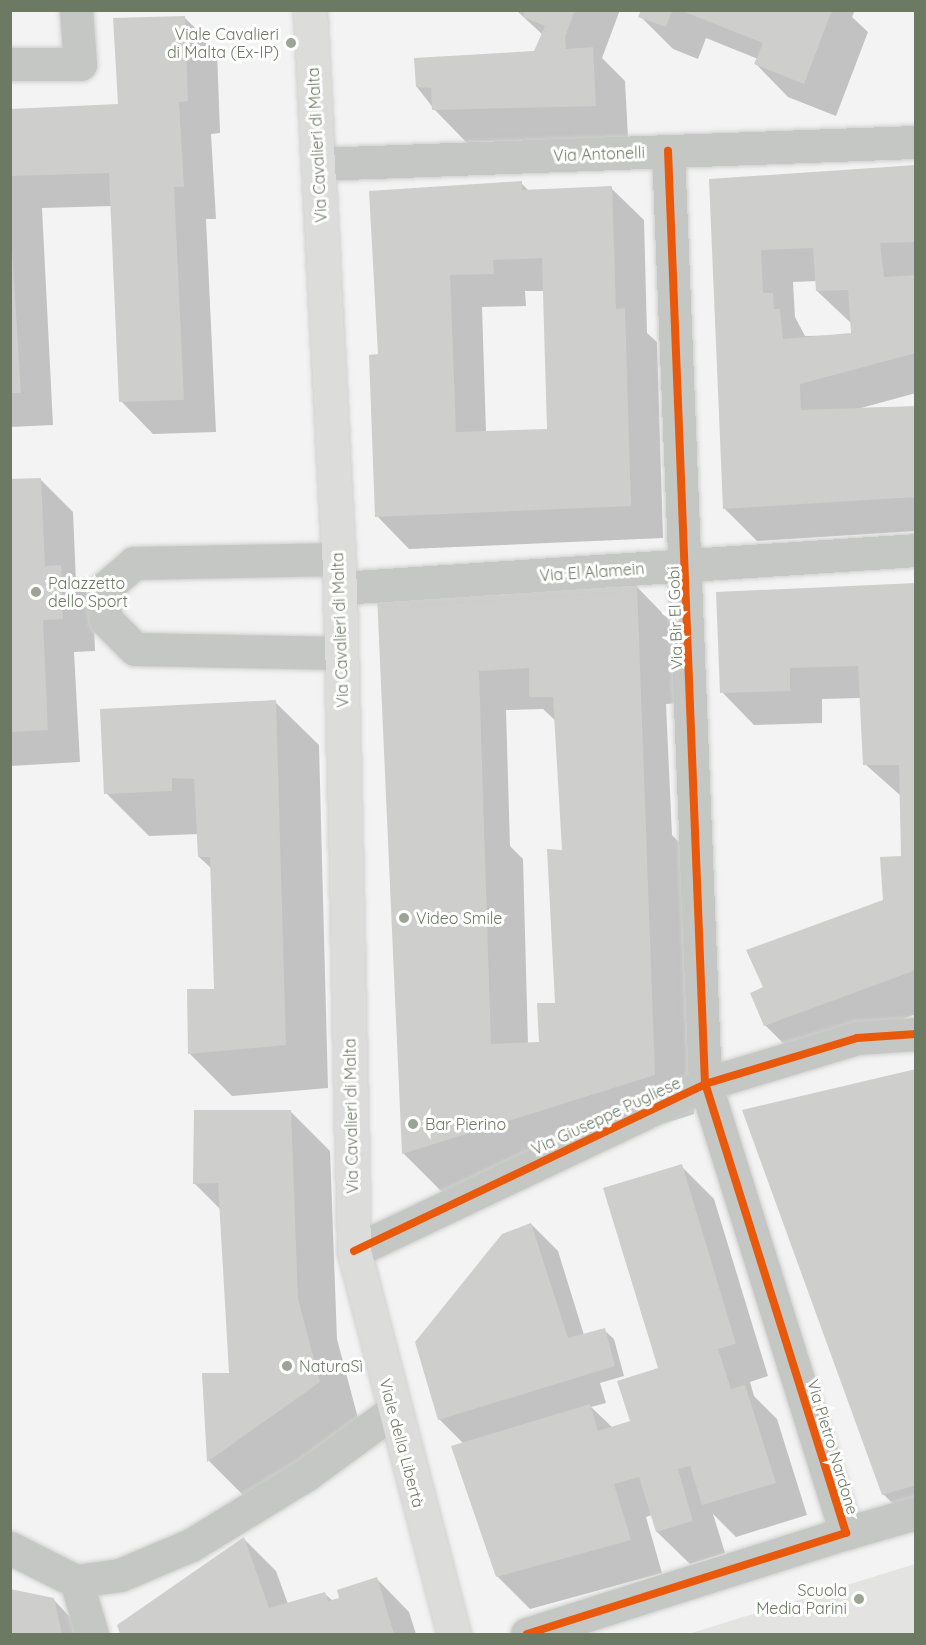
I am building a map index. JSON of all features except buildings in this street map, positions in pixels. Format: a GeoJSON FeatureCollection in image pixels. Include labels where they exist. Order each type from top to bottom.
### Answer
{"type":"FeatureCollection","features":[{"type":"Feature","properties":{"kind":"main road","name":"Via Cavalieri di Malta"},"geometry":{"type":"LineString","coordinates":[[310,10],[339,573],[354,1251]]}},
{"type":"Feature","properties":{"kind":"main road","name":"Viale della Libertà"},"geometry":{"type":"LineString","coordinates":[[354,1251],[392,1412],[454,1635]]}},
{"type":"Feature","properties":{"kind":"street"},"geometry":{"type":"LineString","coordinates":[[10,64],[80,64],[76,10]]}},
{"type":"Feature","properties":{"kind":"street","name":"Via Antonelli"},"geometry":{"type":"LineString","coordinates":[[318,164],[915,142]]}},
{"type":"Feature","properties":{"kind":"street","name":"Via Bir El Gobi"},"geometry":{"type":"LineString","coordinates":[[668,151],[705,1084]]}},
{"type":"Feature","properties":{"kind":"street","name":"Via El Alamein"},"geometry":{"type":"LineString","coordinates":[[341,653],[135,649],[106,620],[103,603],[105,588],[134,563],[339,573],[686,566],[915,550]]}},
{"type":"Feature","properties":{"kind":"street","name":"Via Giuseppe Pugliese"},"geometry":{"type":"LineString","coordinates":[[354,1251],[705,1084],[857,1038],[915,1034]]}},
{"type":"Feature","properties":{"kind":"street","name":"Via Pietro Nardone"},"geometry":{"type":"LineString","coordinates":[[705,1084],[846,1533]]}},
{"type":"Feature","properties":{"kind":"street"},"geometry":{"type":"LineString","coordinates":[[10,1548],[76,1581],[120,1575],[191,1545],[307,1474],[392,1412]]}},
{"type":"Feature","properties":{"kind":"street","name":"Via Pietro Nardone"},"geometry":{"type":"LineString","coordinates":[[527,1635],[915,1513]]}},
{"type":"Feature","properties":{"kind":"street"},"geometry":{"type":"LineString","coordinates":[[76,1581],[92,1635]]}},
{"type":"Feature","properties":{"kind":"shaded area","name":"Scuola Media Parini"},"geometry":{"type":"Polygon","coordinates":[[[915,1564],[915,1634],[688,1634],[915,1564]]]}},
{"type":"Feature","properties":{"kind":"cycle path"},"geometry":{"type":"LineString","coordinates":[[527,1634],[846,1533],[705,1084],[668,151]]}},
{"type":"Feature","properties":{"kind":"cycle path"},"geometry":{"type":"LineString","coordinates":[[354,1251],[705,1084],[857,1038],[916,1034]]}},
{"type":"Feature","properties":{"kind":"place","name":"Viale Cavalieri di Malta (Ex-IP)"},"geometry":{"type":"Point","coordinates":[291,43]}},
{"type":"Feature","properties":{"kind":"place","name":"Palazzetto dello Sport"},"geometry":{"type":"Point","coordinates":[36,592]}},
{"type":"Feature","properties":{"kind":"place","name":"Video Smile"},"geometry":{"type":"Point","coordinates":[404,918]}},
{"type":"Feature","properties":{"kind":"place","name":"Bar Pierino"},"geometry":{"type":"Point","coordinates":[413,1124]}},
{"type":"Feature","properties":{"kind":"place","name":"NaturaSì"},"geometry":{"type":"Point","coordinates":[287,1366]}},
{"type":"Feature","properties":{"kind":"place","name":"Scuola Media Parini"},"geometry":{"type":"Point","coordinates":[859,1599]}}]}
